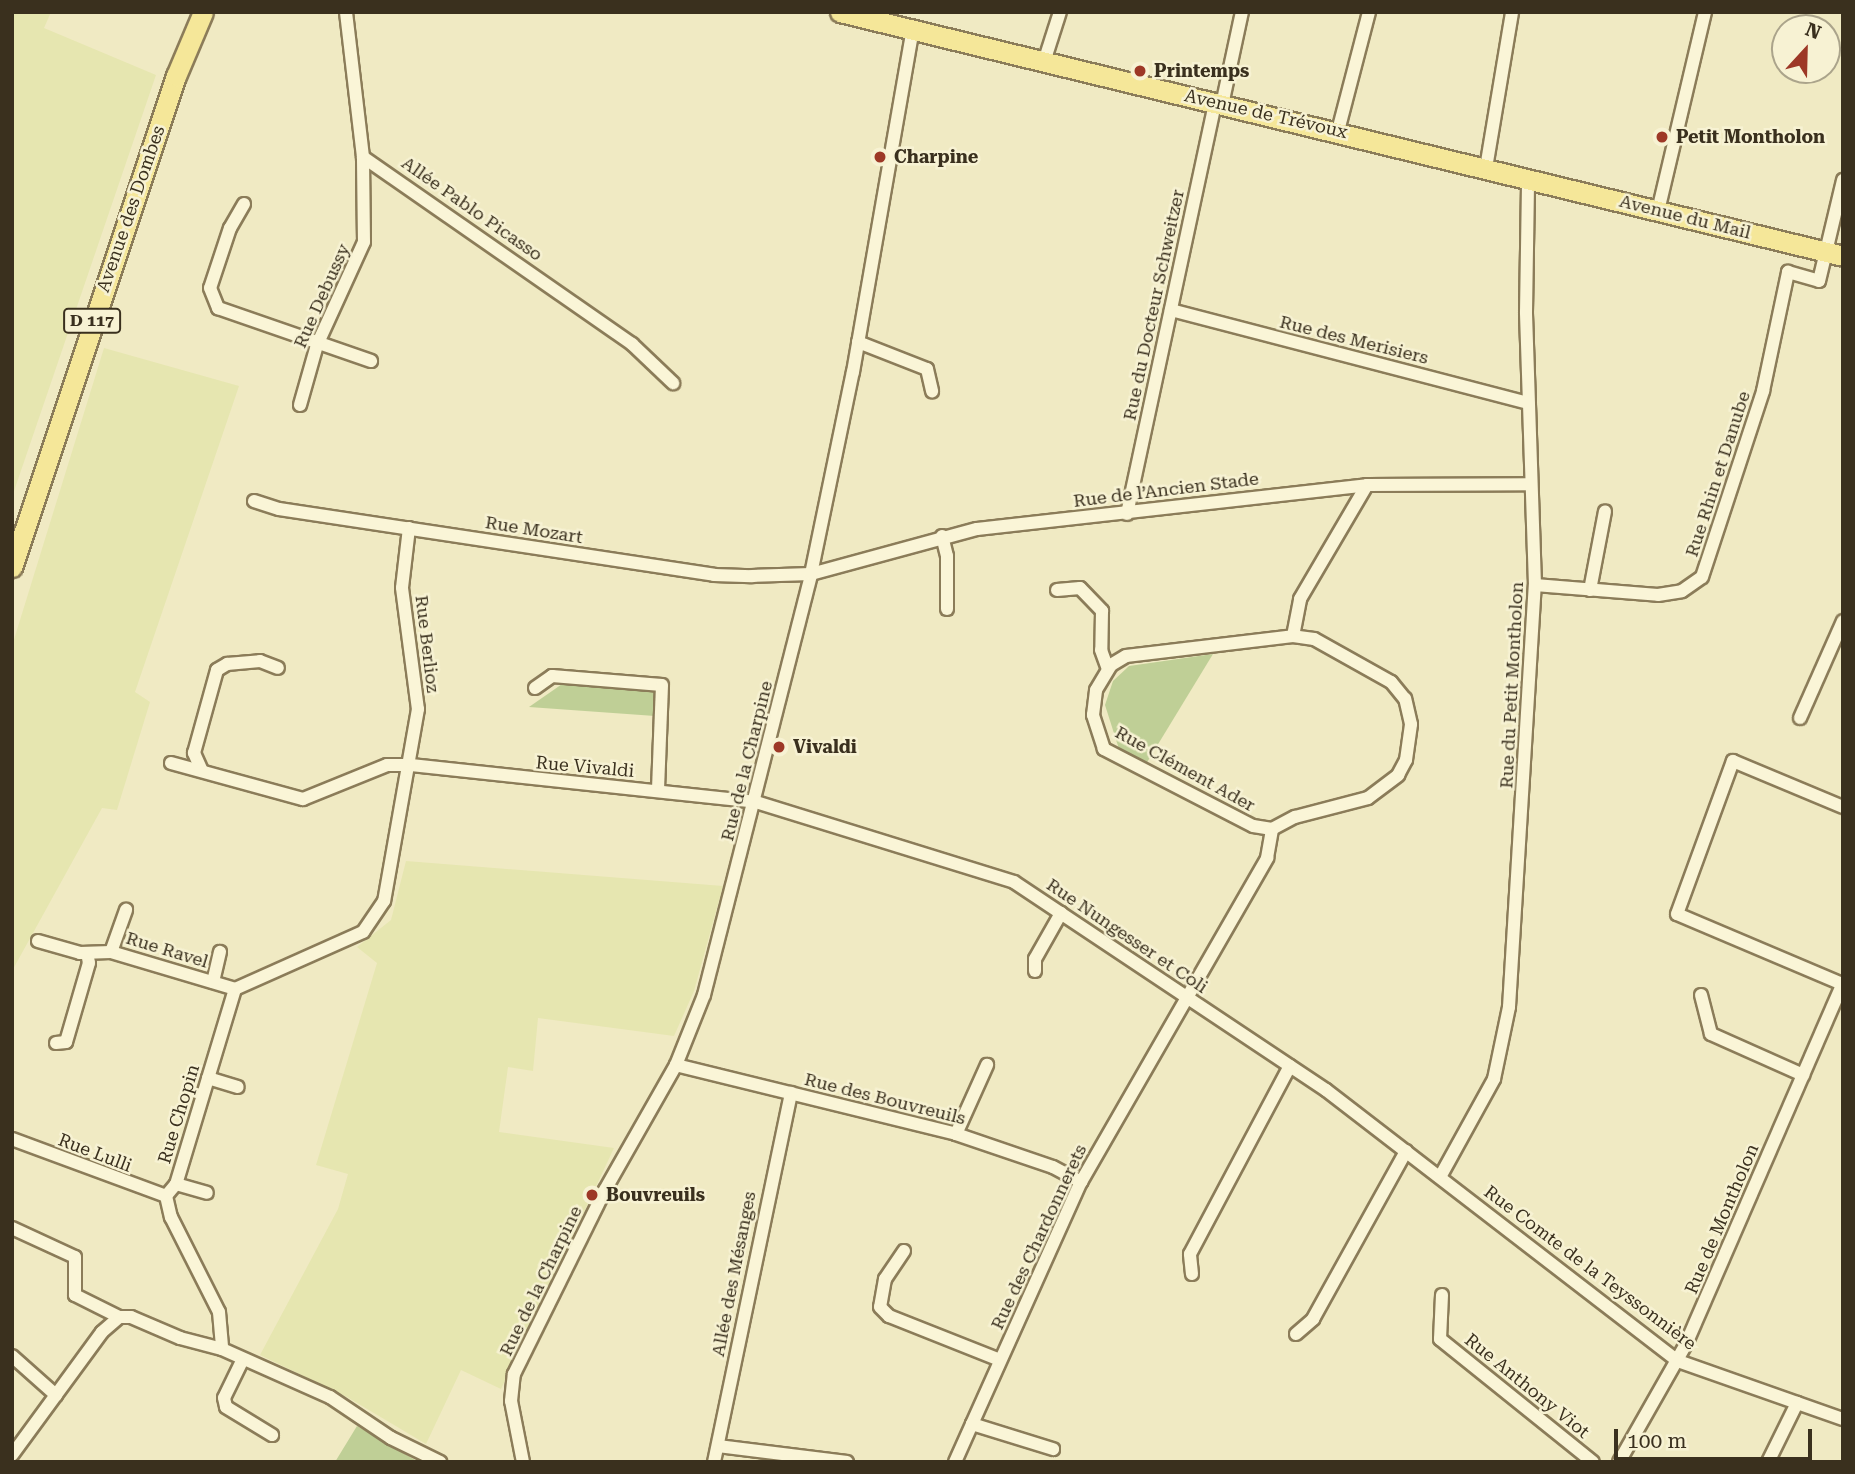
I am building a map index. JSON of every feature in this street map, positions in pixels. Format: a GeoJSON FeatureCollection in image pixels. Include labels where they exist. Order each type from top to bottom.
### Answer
{"type":"FeatureCollection","features":[{"type":"Feature","properties":{"kind":"main road","name":"Avenue des Dombes"},"geometry":{"type":"LineString","coordinates":[[12,568],[176,76],[203,12]]}},
{"type":"Feature","properties":{"kind":"main road","name":"Avenue de Trévoux"},"geometry":{"type":"LineString","coordinates":[[840,12],[1528,178]]}},
{"type":"Feature","properties":{"kind":"main road","name":"Avenue du Mail"},"geometry":{"type":"LineString","coordinates":[[1528,178],[1834,254]]}},
{"type":"Feature","properties":{"kind":"street"},"geometry":{"type":"LineString","coordinates":[[346,12],[363,158]]}},
{"type":"Feature","properties":{"kind":"street"},"geometry":{"type":"LineString","coordinates":[[1044,62],[1060,12]]}},
{"type":"Feature","properties":{"kind":"street","name":"Rue du Docteur Schweitzer"},"geometry":{"type":"LineString","coordinates":[[1127,514],[1218,104],[1242,12]]}},
{"type":"Feature","properties":{"kind":"street"},"geometry":{"type":"LineString","coordinates":[[1338,131],[1369,12]]}},
{"type":"Feature","properties":{"kind":"street"},"geometry":{"type":"LineString","coordinates":[[1486,168],[1513,12]]}},
{"type":"Feature","properties":{"kind":"street"},"geometry":{"type":"LineString","coordinates":[[1658,211],[1705,12]]}},
{"type":"Feature","properties":{"kind":"street","name":"Rue de la Charpine"},"geometry":{"type":"LineString","coordinates":[[523,1462],[511,1401],[514,1374],[605,1190],[676,1065],[704,995],[756,802],[811,574],[858,342],[913,29]]}},
{"type":"Feature","properties":{"kind":"street","name":"Rue Debussy"},"geometry":{"type":"LineString","coordinates":[[300,405],[317,345],[364,242],[363,158]]}},
{"type":"Feature","properties":{"kind":"street","name":"Allée Pablo Picasso"},"geometry":{"type":"LineString","coordinates":[[363,158],[632,344],[673,383]]}},
{"type":"Feature","properties":{"kind":"street","name":"Rue du Petit Montholon"},"geometry":{"type":"LineString","coordinates":[[1440,1177],[1494,1079],[1509,1007],[1535,585],[1528,403],[1528,178]]}},
{"type":"Feature","properties":{"kind":"street"},"geometry":{"type":"LineString","coordinates":[[1834,254],[1843,180]]}},
{"type":"Feature","properties":{"kind":"street"},"geometry":{"type":"LineString","coordinates":[[244,204],[230,228],[210,288],[218,308],[317,345],[371,361]]}},
{"type":"Feature","properties":{"kind":"street","name":"Rue Rhin et Danube"},"geometry":{"type":"LineString","coordinates":[[1535,585],[1658,595],[1682,591],[1702,577],[1763,391],[1788,272],[1819,281],[1834,254]]}},
{"type":"Feature","properties":{"kind":"street","name":"Rue des Merisiers"},"geometry":{"type":"LineString","coordinates":[[1171,310],[1528,403]]}},
{"type":"Feature","properties":{"kind":"street"},"geometry":{"type":"LineString","coordinates":[[858,342],[927,369],[932,391]]}},
{"type":"Feature","properties":{"kind":"street","name":"Rue de l’Ancien Stade"},"geometry":{"type":"LineString","coordinates":[[811,574],[942,537],[1367,485],[1531,484]]}},
{"type":"Feature","properties":{"kind":"street"},"geometry":{"type":"LineString","coordinates":[[1293,636],[1300,598],[1367,485]]}},
{"type":"Feature","properties":{"kind":"street","name":"Rue Mozart"},"geometry":{"type":"LineString","coordinates":[[254,501],[714,575],[811,574]]}},
{"type":"Feature","properties":{"kind":"street"},"geometry":{"type":"LineString","coordinates":[[1590,590],[1605,511]]}},
{"type":"Feature","properties":{"kind":"street","name":"Rue Berlioz"},"geometry":{"type":"LineString","coordinates":[[409,528],[402,588],[418,709],[411,765]]}},
{"type":"Feature","properties":{"kind":"street"},"geometry":{"type":"LineString","coordinates":[[942,537],[947,556],[947,609]]}},
{"type":"Feature","properties":{"kind":"street"},"geometry":{"type":"LineString","coordinates":[[1057,590],[1080,588],[1102,611],[1101,650],[1108,669],[1126,656],[1293,636],[1314,639],[1391,682],[1405,699],[1411,743],[1398,775],[1368,798],[1295,817],[1272,829]]}},
{"type":"Feature","properties":{"kind":"street"},"geometry":{"type":"LineString","coordinates":[[1800,718],[1841,628]]}},
{"type":"Feature","properties":{"kind":"street"},"geometry":{"type":"LineString","coordinates":[[202,772],[194,752],[217,670],[227,664],[260,661],[278,668]]}},
{"type":"Feature","properties":{"kind":"street","name":"Rue Clément Ader"},"geometry":{"type":"LineString","coordinates":[[1108,669],[1098,680],[1093,715],[1104,749],[1252,826],[1272,829]]}},
{"type":"Feature","properties":{"kind":"street"},"geometry":{"type":"LineString","coordinates":[[535,688],[552,676],[662,685],[658,791]]}},
{"type":"Feature","properties":{"kind":"street"},"geometry":{"type":"LineString","coordinates":[[1842,984],[1677,914],[1733,761],[1843,807]]}},
{"type":"Feature","properties":{"kind":"street","name":"Rue Vivaldi"},"geometry":{"type":"LineString","coordinates":[[171,763],[303,799],[387,765],[411,765],[756,802]]}},
{"type":"Feature","properties":{"kind":"street"},"geometry":{"type":"LineString","coordinates":[[235,989],[363,932],[384,901],[411,765]]}},
{"type":"Feature","properties":{"kind":"street","name":"Rue Nungesser et Coli"},"geometry":{"type":"LineString","coordinates":[[756,802],[1014,882],[1290,1066],[1440,1177]]}},
{"type":"Feature","properties":{"kind":"street","name":"Rue des Chardonnerets"},"geometry":{"type":"LineString","coordinates":[[955,1462],[1081,1182],[1185,995],[1267,858],[1272,829]]}},
{"type":"Feature","properties":{"kind":"street"},"geometry":{"type":"LineString","coordinates":[[111,952],[126,910]]}},
{"type":"Feature","properties":{"kind":"street"},"geometry":{"type":"LineString","coordinates":[[1035,971],[1035,959],[1061,913]]}},
{"type":"Feature","properties":{"kind":"street","name":"Rue Ravel"},"geometry":{"type":"LineString","coordinates":[[38,941],[87,953],[111,952],[235,989]]}},
{"type":"Feature","properties":{"kind":"street"},"geometry":{"type":"LineString","coordinates":[[213,982],[220,952]]}},
{"type":"Feature","properties":{"kind":"street"},"geometry":{"type":"LineString","coordinates":[[56,1044],[66,1042],[89,963],[87,953]]}},
{"type":"Feature","properties":{"kind":"street","name":"Rue de Montholon"},"geometry":{"type":"LineString","coordinates":[[1619,1462],[1678,1361],[1842,984]]}},
{"type":"Feature","properties":{"kind":"street","name":"Rue Chopin"},"geometry":{"type":"LineString","coordinates":[[166,1196],[176,1184],[235,989]]}},
{"type":"Feature","properties":{"kind":"street"},"geometry":{"type":"LineString","coordinates":[[1701,995],[1712,1034],[1803,1075]]}},
{"type":"Feature","properties":{"kind":"street","name":"Rue des Bouvreuils"},"geometry":{"type":"LineString","coordinates":[[676,1065],[956,1134],[1053,1167],[1081,1182]]}},
{"type":"Feature","properties":{"kind":"street"},"geometry":{"type":"LineString","coordinates":[[956,1134],[987,1065]]}},
{"type":"Feature","properties":{"kind":"street"},"geometry":{"type":"LineString","coordinates":[[1192,1274],[1190,1254],[1290,1066]]}},
{"type":"Feature","properties":{"kind":"street"},"geometry":{"type":"LineString","coordinates":[[208,1078],[238,1087]]}},
{"type":"Feature","properties":{"kind":"street","name":"Allée des Mésanges"},"geometry":{"type":"LineString","coordinates":[[714,1462],[791,1093]]}},
{"type":"Feature","properties":{"kind":"street","name":"Rue Lulli"},"geometry":{"type":"LineString","coordinates":[[12,1139],[153,1194],[166,1196]]}},
{"type":"Feature","properties":{"kind":"street"},"geometry":{"type":"LineString","coordinates":[[1296,1334],[1314,1320],[1406,1151]]}},
{"type":"Feature","properties":{"kind":"street","name":"Rue Comte de la Teyssonnière"},"geometry":{"type":"LineString","coordinates":[[1440,1177],[1678,1361],[1843,1419]]}},
{"type":"Feature","properties":{"kind":"street"},"geometry":{"type":"LineString","coordinates":[[176,1184],[207,1193]]}},
{"type":"Feature","properties":{"kind":"street"},"geometry":{"type":"LineString","coordinates":[[166,1196],[171,1216],[219,1312],[222,1349]]}},
{"type":"Feature","properties":{"kind":"street"},"geometry":{"type":"LineString","coordinates":[[12,1228],[75,1257],[75,1295],[119,1317],[131,1317],[180,1338],[222,1349],[330,1397],[391,1438],[440,1462]]}},
{"type":"Feature","properties":{"kind":"street"},"geometry":{"type":"LineString","coordinates":[[904,1251],[885,1279],[880,1307],[889,1316],[1000,1360]]}},
{"type":"Feature","properties":{"kind":"street","name":"Rue Anthony Viot"},"geometry":{"type":"LineString","coordinates":[[1442,1295],[1440,1339],[1593,1462]]}},
{"type":"Feature","properties":{"kind":"street"},"geometry":{"type":"LineString","coordinates":[[12,1455],[102,1332],[119,1317]]}},
{"type":"Feature","properties":{"kind":"street"},"geometry":{"type":"LineString","coordinates":[[12,1356],[56,1395]]}},
{"type":"Feature","properties":{"kind":"street"},"geometry":{"type":"LineString","coordinates":[[243,1359],[224,1398],[226,1408],[272,1435]]}},
{"type":"Feature","properties":{"kind":"street"},"geometry":{"type":"LineString","coordinates":[[1768,1462],[1797,1403]]}},
{"type":"Feature","properties":{"kind":"street"},"geometry":{"type":"LineString","coordinates":[[972,1424],[1053,1449]]}},
{"type":"Feature","properties":{"kind":"street"},"geometry":{"type":"LineString","coordinates":[[718,1446],[847,1462]]}},
{"type":"Feature","properties":{"kind":"green space"},"geometry":{"type":"Polygon","coordinates":[[[12,12],[51,12],[44,28],[156,75],[12,497],[12,12]]]}},
{"type":"Feature","properties":{"kind":"green space"},"geometry":{"type":"Polygon","coordinates":[[[104,348],[239,386],[135,692],[150,702],[117,810],[102,808],[12,971],[12,646],[104,348]]]}},
{"type":"Feature","properties":{"kind":"green space"},"geometry":{"type":"Polygon","coordinates":[[[1213,654],[1146,764],[1119,749],[1105,705],[1113,681],[1129,666],[1213,654]]]}},
{"type":"Feature","properties":{"kind":"green space"},"geometry":{"type":"Polygon","coordinates":[[[565,682],[651,689],[656,696],[655,716],[529,707],[565,682]]]}},
{"type":"Feature","properties":{"kind":"green space"},"geometry":{"type":"Polygon","coordinates":[[[406,861],[723,886],[694,991],[674,1036],[538,1018],[533,1071],[508,1067],[499,1132],[614,1148],[501,1389],[461,1370],[426,1444],[347,1397],[260,1355],[338,1209],[348,1174],[316,1165],[377,963],[357,947],[391,920],[406,861]]]}},
{"type":"Feature","properties":{"kind":"green space"},"geometry":{"type":"Polygon","coordinates":[[[357,1426],[415,1460],[419,1462],[335,1462],[357,1426]]]}},
{"type":"Feature","properties":{"kind":"place","name":"Printemps"},"geometry":{"type":"Point","coordinates":[1140,71]}},
{"type":"Feature","properties":{"kind":"place","name":"Petit Montholon"},"geometry":{"type":"Point","coordinates":[1662,137]}},
{"type":"Feature","properties":{"kind":"place","name":"Charpine"},"geometry":{"type":"Point","coordinates":[880,157]}},
{"type":"Feature","properties":{"kind":"place","name":"Vivaldi"},"geometry":{"type":"Point","coordinates":[779,747]}},
{"type":"Feature","properties":{"kind":"place","name":"Bouvreuils"},"geometry":{"type":"Point","coordinates":[592,1195]}}]}
